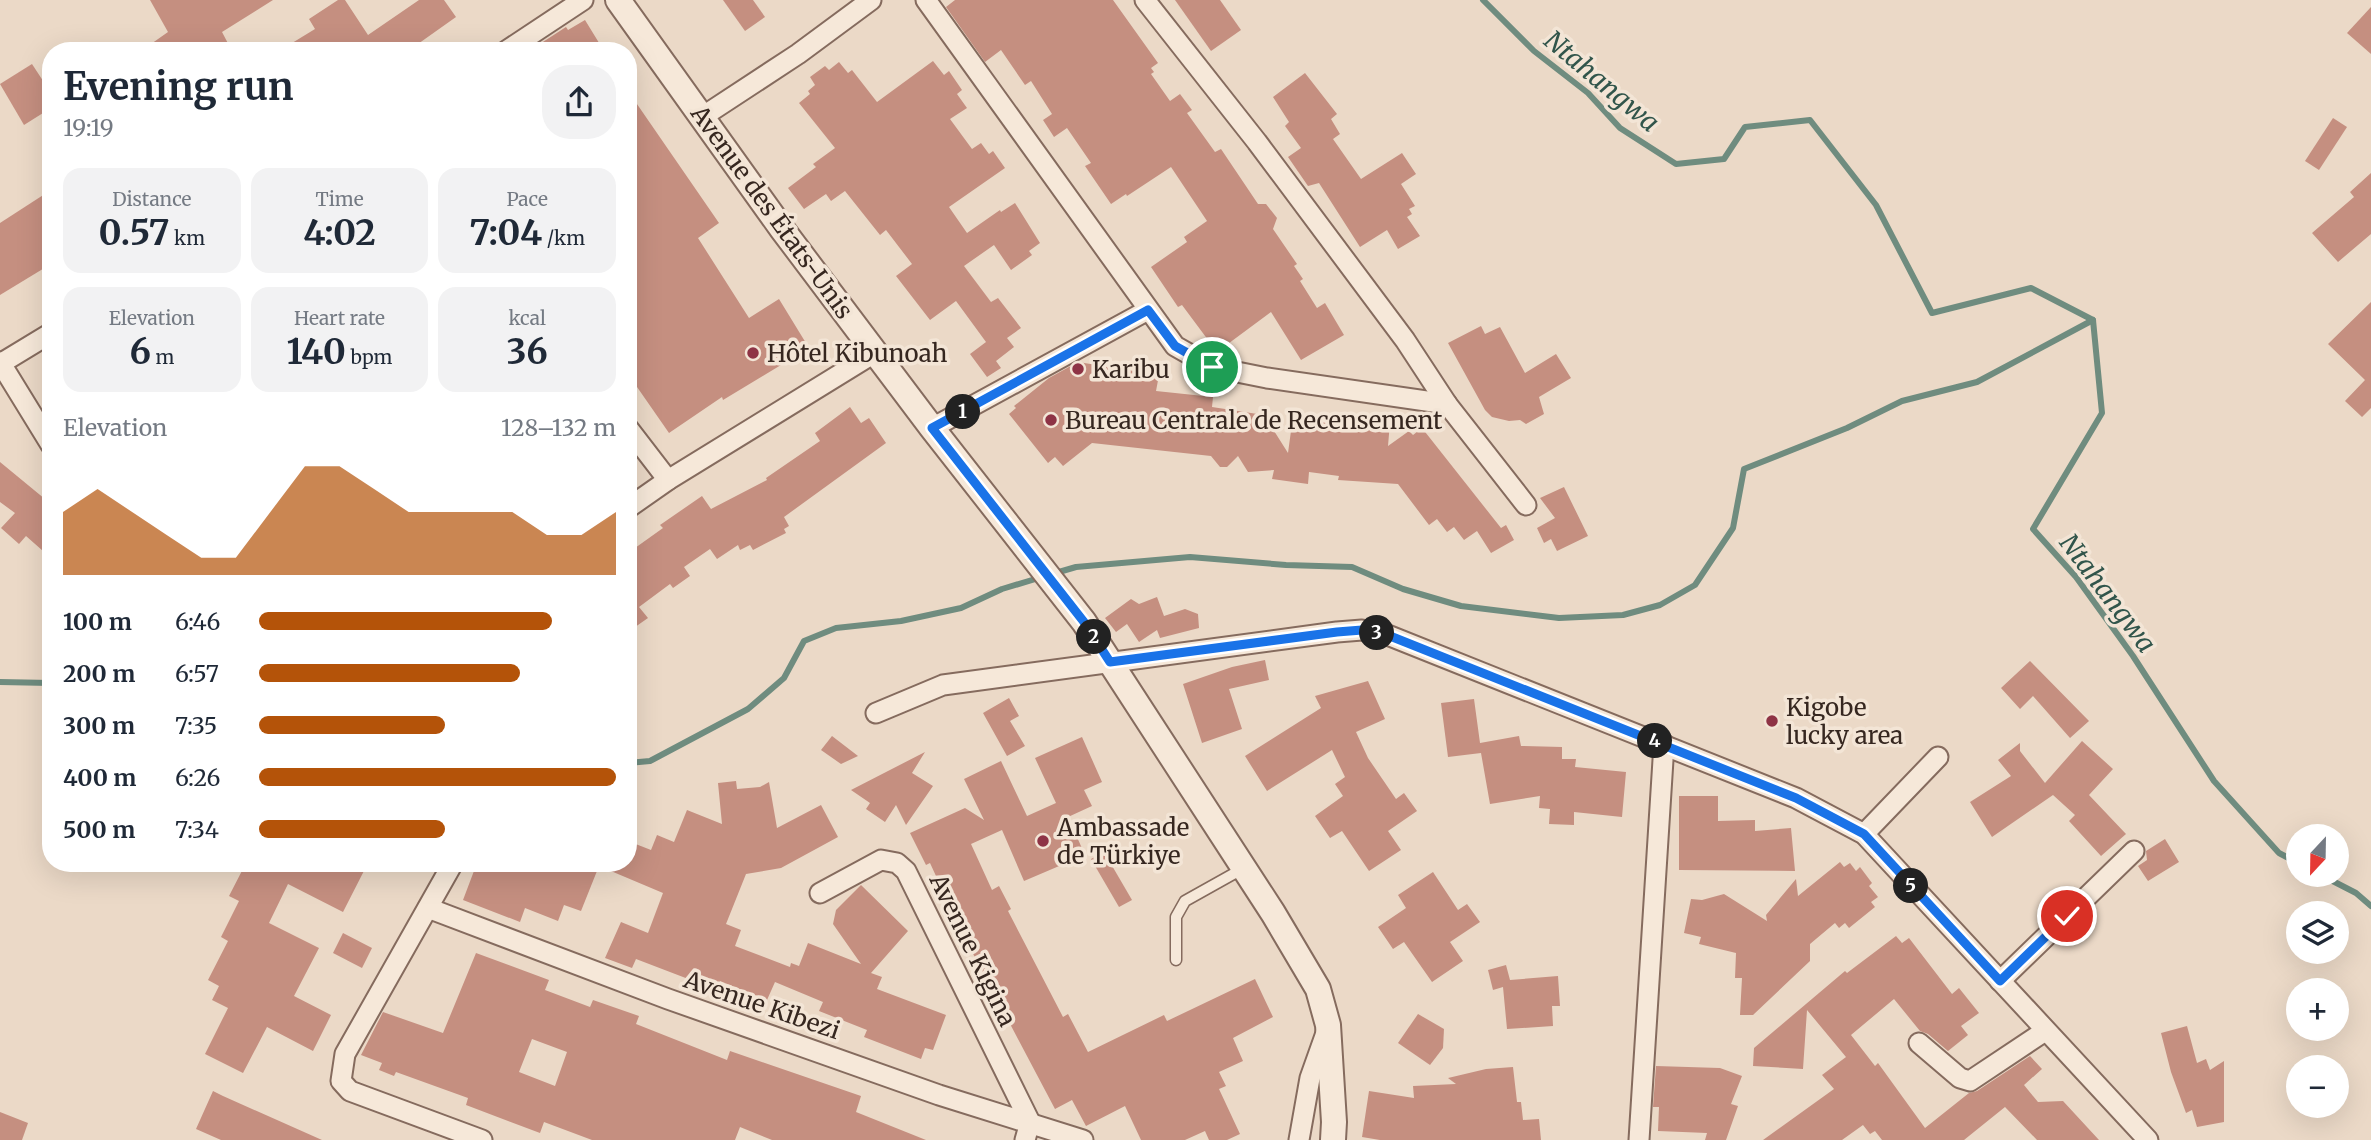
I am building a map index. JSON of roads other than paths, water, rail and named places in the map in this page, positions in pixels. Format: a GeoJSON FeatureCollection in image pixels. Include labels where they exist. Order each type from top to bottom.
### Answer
{"type":"FeatureCollection","features":[{"type":"Feature","properties":{"kind":"street"},"geometry":{"type":"LineString","coordinates":[[520,42],[583,0]]}},
{"type":"Feature","properties":{"kind":"street","name":"Avenue des États-Unis"},"geometry":{"type":"LineString","coordinates":[[618,0],[782,229],[932,428],[1084,622],[1244,868],[1318,989],[1328,1025],[1333,1140]]}},
{"type":"Feature","properties":{"kind":"street"},"geometry":{"type":"LineString","coordinates":[[702,117],[798,54],[872,0]]}},
{"type":"Feature","properties":{"kind":"street"},"geometry":{"type":"LineString","coordinates":[[926,0],[1175,346],[1212,367],[1267,379],[1447,404]]}},
{"type":"Feature","properties":{"kind":"street"},"geometry":{"type":"LineString","coordinates":[[1145,0],[1257,142],[1405,340],[1447,404],[1526,505]]}},
{"type":"Feature","properties":{"kind":"street"},"geometry":{"type":"LineString","coordinates":[[932,428],[1148,310]]}},
{"type":"Feature","properties":{"kind":"street"},"geometry":{"type":"LineString","coordinates":[[42,338],[0,363],[42,431]]}},
{"type":"Feature","properties":{"kind":"street"},"geometry":{"type":"LineString","coordinates":[[637,502],[667,480],[876,352]]}},
{"type":"Feature","properties":{"kind":"street"},"geometry":{"type":"LineString","coordinates":[[637,440],[667,480]]}},
{"type":"Feature","properties":{"kind":"street"},"geometry":{"type":"LineString","coordinates":[[876,713],[943,685],[1362,630],[1385,634],[1796,798],[1864,834],[2148,1140]]}},
{"type":"Feature","properties":{"kind":"street"},"geometry":{"type":"LineString","coordinates":[[1639,1140],[1664,744]]}},
{"type":"Feature","properties":{"kind":"street"},"geometry":{"type":"LineString","coordinates":[[1864,834],[1938,757]]}},
{"type":"Feature","properties":{"kind":"street"},"geometry":{"type":"LineString","coordinates":[[2000,981],[2134,851]]}},
{"type":"Feature","properties":{"kind":"street","name":"Avenue Kigina"},"geometry":{"type":"LineString","coordinates":[[820,893],[881,860],[897,863],[906,871],[1028,1131]]}},
{"type":"Feature","properties":{"kind":"street"},"geometry":{"type":"LineString","coordinates":[[448,872],[345,1054],[341,1081],[350,1091],[482,1140]]}},
{"type":"Feature","properties":{"kind":"street","name":"Avenue Kibezi"},"geometry":{"type":"LineString","coordinates":[[428,908],[668,999],[939,1095],[1028,1131],[1083,1140]]}},
{"type":"Feature","properties":{"kind":"street"},"geometry":{"type":"LineString","coordinates":[[1299,1140],[1310,1078],[1328,1025]]}},
{"type":"Feature","properties":{"kind":"street"},"geometry":{"type":"LineString","coordinates":[[1919,1043],[1960,1077],[1970,1081],[2045,1031]]}},
{"type":"Feature","properties":{"kind":"lane"},"geometry":{"type":"LineString","coordinates":[[1176,960],[1176,917],[1185,901],[1244,868]]}},
{"type":"Feature","properties":{"kind":"waterway","name":"Ntahangwa"},"geometry":{"type":"LineString","coordinates":[[1483,0],[1534,51],[1588,93],[1620,128],[1676,164],[1724,159],[1745,127],[1810,120],[1876,205],[1932,313],[2031,288],[2093,320],[2102,413],[2033,529],[2076,577],[2133,656],[2214,781],[2279,853],[2286,857]]}},
{"type":"Feature","properties":{"kind":"waterway"},"geometry":{"type":"LineString","coordinates":[[1052,574],[1076,567],[1190,557],[1352,567],[1403,589],[1461,606],[1559,618],[1623,615],[1660,605],[1695,585],[1733,528],[1744,469],[1847,428],[1902,401],[1977,382],[2093,320]]}},
{"type":"Feature","properties":{"kind":"waterway"},"geometry":{"type":"LineString","coordinates":[[637,762],[650,761],[748,709],[784,678],[804,641],[836,628],[901,621],[961,608],[1002,589],[1042,577]]}},
{"type":"Feature","properties":{"kind":"waterway"},"geometry":{"type":"LineString","coordinates":[[0,682],[42,683]]}},
{"type":"Feature","properties":{"kind":"waterway","name":"Ntahangwa"},"geometry":{"type":"LineString","coordinates":[[2344,887],[2371,906]]}},
{"type":"Feature","properties":{"kind":"place","name":"Hôtel Kibunoah"},"geometry":{"type":"Point","coordinates":[753,353]}},
{"type":"Feature","properties":{"kind":"place","name":"Karibu"},"geometry":{"type":"Point","coordinates":[1078,369]}},
{"type":"Feature","properties":{"kind":"place","name":"Bureau Centrale de Recensement"},"geometry":{"type":"Point","coordinates":[1051,420]}},
{"type":"Feature","properties":{"kind":"place","name":"Kigobe lucky area"},"geometry":{"type":"Point","coordinates":[1772,721]}},
{"type":"Feature","properties":{"kind":"place","name":"Ambassade de Türkiye"},"geometry":{"type":"Point","coordinates":[1043,841]}}]}
